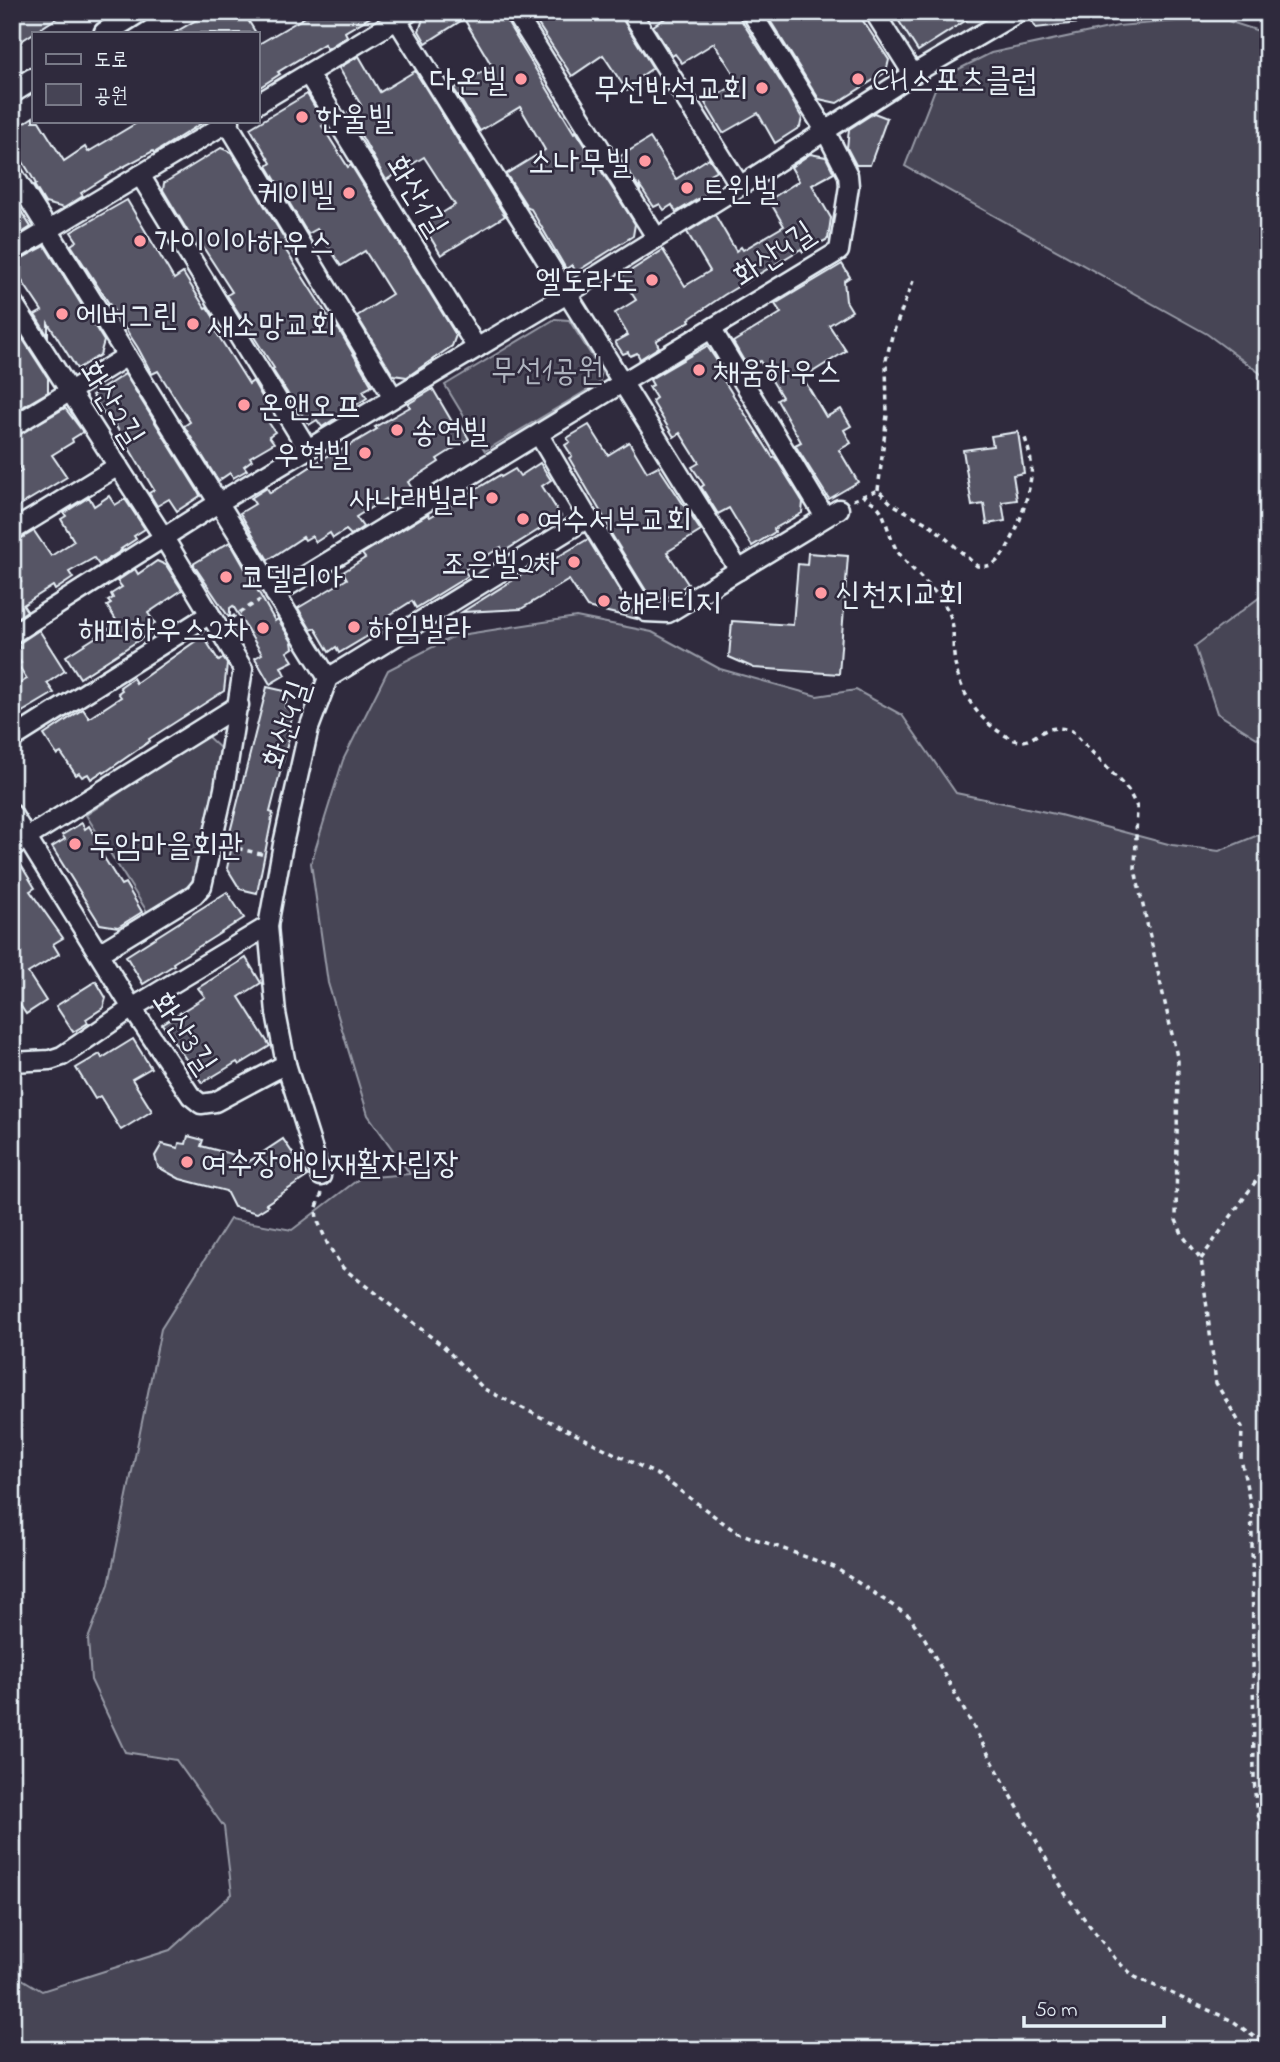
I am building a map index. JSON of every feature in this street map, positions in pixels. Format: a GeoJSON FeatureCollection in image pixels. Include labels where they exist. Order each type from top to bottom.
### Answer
{"type":"FeatureCollection","features":[{"type":"Feature","properties":{"kind":"street"},"geometry":{"type":"LineString","coordinates":[[107,32],[138,12]]}},
{"type":"Feature","properties":{"kind":"street"},"geometry":{"type":"LineString","coordinates":[[515,12],[656,237]]}},
{"type":"Feature","properties":{"kind":"street"},"geometry":{"type":"LineString","coordinates":[[631,12],[740,187]]}},
{"type":"Feature","properties":{"kind":"street"},"geometry":{"type":"LineString","coordinates":[[751,12],[826,132]]}},
{"type":"Feature","properties":{"kind":"street"},"geometry":{"type":"LineString","coordinates":[[874,12],[913,74]]}},
{"type":"Feature","properties":{"kind":"street"},"geometry":{"type":"LineString","coordinates":[[12,634],[218,503],[567,294],[740,187],[913,74],[1019,12]]}},
{"type":"Feature","properties":{"kind":"street"},"geometry":{"type":"LineString","coordinates":[[259,103],[400,15],[567,294],[739,570]]}},
{"type":"Feature","properties":{"kind":"street","name":"화산1길"},"geometry":{"type":"LineString","coordinates":[[308,74],[477,348]]}},
{"type":"Feature","properties":{"kind":"street"},"geometry":{"type":"LineString","coordinates":[[12,92],[32,80]]}},
{"type":"Feature","properties":{"kind":"street"},"geometry":{"type":"LineString","coordinates":[[12,252],[228,122],[393,397]]}},
{"type":"Feature","properties":{"kind":"street","name":"화산4길"},"geometry":{"type":"LineString","coordinates":[[274,593],[839,251],[849,186],[848,175],[826,132]]}},
{"type":"Feature","properties":{"kind":"street"},"geometry":{"type":"LineString","coordinates":[[12,172],[328,678]]}},
{"type":"Feature","properties":{"kind":"street"},"geometry":{"type":"LineString","coordinates":[[139,175],[307,449]]}},
{"type":"Feature","properties":{"kind":"street","name":"화산2길"},"geometry":{"type":"LineString","coordinates":[[12,301],[164,538]]}},
{"type":"Feature","properties":{"kind":"street"},"geometry":{"type":"LineString","coordinates":[[538,435],[646,612],[668,613],[832,513],[712,330]]}},
{"type":"Feature","properties":{"kind":"street"},"geometry":{"type":"LineString","coordinates":[[12,427],[127,356]]}},
{"type":"Feature","properties":{"kind":"street"},"geometry":{"type":"LineString","coordinates":[[12,531],[118,466]]}},
{"type":"Feature","properties":{"kind":"street","name":"화산4길"},"geometry":{"type":"LineString","coordinates":[[285,1064],[276,1013],[268,926],[309,728],[328,678],[589,518]]}},
{"type":"Feature","properties":{"kind":"street"},"geometry":{"type":"LineString","coordinates":[[99,953],[194,895],[202,886],[213,843],[239,705],[243,669],[164,538]]}},
{"type":"Feature","properties":{"kind":"street"},"geometry":{"type":"LineString","coordinates":[[12,739],[214,621]]}},
{"type":"Feature","properties":{"kind":"street"},"geometry":{"type":"LineString","coordinates":[[20,842],[239,705]]}},
{"type":"Feature","properties":{"kind":"street","name":"화산3길"},"geometry":{"type":"LineString","coordinates":[[12,814],[20,842],[99,953],[191,1096],[201,1104],[215,1102],[285,1064]]}},
{"type":"Feature","properties":{"kind":"street"},"geometry":{"type":"LineString","coordinates":[[12,1062],[50,1060],[62,1056],[132,1008],[268,926]]}},
{"type":"Feature","properties":{"kind":"street"},"geometry":{"type":"LineString","coordinates":[[285,1064],[321,1176]]}},
{"type":"Feature","properties":{"kind":"path"},"geometry":{"type":"LineString","coordinates":[[878,490],[887,415],[886,360],[913,281]]}},
{"type":"Feature","properties":{"kind":"path"},"geometry":{"type":"LineString","coordinates":[[878,490],[892,504],[938,530],[977,566],[986,567],[995,563],[1013,536],[1024,503],[1032,474],[1025,438]]}},
{"type":"Feature","properties":{"kind":"path"},"geometry":{"type":"LineString","coordinates":[[878,490],[862,495],[880,508],[896,550],[951,615],[955,667],[965,694],[976,712],[1000,732],[1020,742],[1052,727],[1072,731],[1135,800],[1135,870],[1178,1061],[1176,1220],[1183,1236],[1201,1259],[1216,1383],[1242,1427],[1241,1459],[1251,1508],[1252,1537],[1254,1777],[1256,1806],[1268,1854]]}},
{"type":"Feature","properties":{"kind":"path"},"geometry":{"type":"LineString","coordinates":[[214,621],[274,593]]}},
{"type":"Feature","properties":{"kind":"path"},"geometry":{"type":"LineString","coordinates":[[213,843],[280,858]]}},
{"type":"Feature","properties":{"kind":"path"},"geometry":{"type":"LineString","coordinates":[[1201,1259],[1258,1178],[1268,1159]]}},
{"type":"Feature","properties":{"kind":"path"},"geometry":{"type":"LineString","coordinates":[[321,1176],[317,1219],[342,1268],[444,1347],[484,1389],[660,1476],[736,1532],[834,1567],[909,1616],[925,1639],[1066,1895],[1117,1961],[1135,1977],[1233,2021],[1261,2042],[1268,2043]]}},
{"type":"Feature","properties":{"kind":"shaded area"},"geometry":{"type":"Polygon","coordinates":[[[885,12],[995,12],[926,55],[910,54],[885,12]]]}},
{"type":"Feature","properties":{"kind":"green space"},"geometry":{"type":"Polygon","coordinates":[[[1177,21],[1228,21],[1268,34],[1268,379],[1207,334],[905,166],[939,79],[991,53],[1118,26],[1177,21]]]}},
{"type":"Feature","properties":{"kind":"green space","name":"무선1공원"},"geometry":{"type":"Polygon","coordinates":[[[555,319],[569,320],[602,372],[599,383],[485,451],[445,385],[555,319]]]}},
{"type":"Feature","properties":{"kind":"green space"},"geometry":{"type":"Polygon","coordinates":[[[1268,591],[1268,745],[1217,713],[1195,646],[1268,591]]]}},
{"type":"Feature","properties":{"kind":"green space"},"geometry":{"type":"Polygon","coordinates":[[[576,617],[652,632],[720,669],[817,696],[856,690],[902,715],[956,793],[1060,815],[1172,845],[1219,851],[1268,831],[1268,2050],[15,2050],[12,2045],[12,1973],[42,1991],[170,1950],[232,1894],[224,1827],[176,1760],[125,1752],[91,1680],[88,1639],[109,1584],[161,1329],[230,1219],[292,1230],[360,1178],[410,1174],[368,1115],[328,983],[311,863],[343,760],[388,670],[454,636],[576,617]]]}},
{"type":"Feature","properties":{"kind":"green space"},"geometry":{"type":"Polygon","coordinates":[[[206,735],[222,750],[195,876],[188,887],[148,913],[86,815],[206,735]]]}},
{"type":"Feature","properties":{"kind":"building"},"geometry":{"type":"Polygon","coordinates":[[[12,12],[66,12],[32,32],[12,47],[12,12]]]}},
{"type":"Feature","properties":{"kind":"building"},"geometry":{"type":"Polygon","coordinates":[[[210,12],[243,12],[255,32],[176,32],[210,12]]]}},
{"type":"Feature","properties":{"kind":"building"},"geometry":{"type":"Polygon","coordinates":[[[314,12],[379,12],[345,32],[347,36],[327,49],[324,44],[278,72],[280,74],[259,88],[259,44],[314,12]]]}},
{"type":"Feature","properties":{"kind":"building"},"geometry":{"type":"Polygon","coordinates":[[[431,12],[501,12],[574,133],[576,131],[635,224],[633,236],[576,272],[572,265],[566,269],[531,209],[506,174],[545,150],[520,107],[480,131],[454,89],[492,66],[464,19],[426,43],[419,31],[424,16],[431,12]]]}},
{"type":"Feature","properties":{"kind":"building"},"geometry":{"type":"Polygon","coordinates":[[[530,12],[618,12],[653,68],[637,79],[640,83],[627,91],[603,55],[572,76],[530,12]]]}},
{"type":"Feature","properties":{"kind":"building"},"geometry":{"type":"Polygon","coordinates":[[[675,12],[736,12],[802,118],[800,127],[775,143],[758,113],[723,133],[705,103],[739,82],[714,43],[682,63],[675,54],[672,56],[653,26],[675,12]]]}},
{"type":"Feature","properties":{"kind":"building"},"geometry":{"type":"Polygon","coordinates":[[[857,12],[889,60],[886,72],[837,103],[819,99],[766,14],[857,12]]]}},
{"type":"Feature","properties":{"kind":"building"},"geometry":{"type":"Polygon","coordinates":[[[906,12],[979,12],[918,51],[897,18],[906,12]]]}},
{"type":"Feature","properties":{"kind":"building"},"geometry":{"type":"Polygon","coordinates":[[[1039,12],[1085,12],[1086,22],[1036,28],[1030,18],[1039,12]]]}},
{"type":"Feature","properties":{"kind":"building"},"geometry":{"type":"Polygon","coordinates":[[[359,56],[380,92],[415,71],[505,216],[441,255],[423,225],[455,205],[424,157],[386,180],[348,112],[361,105],[339,68],[359,56]]]}},
{"type":"Feature","properties":{"kind":"building"},"geometry":{"type":"Polygon","coordinates":[[[307,94],[325,124],[322,126],[348,167],[351,165],[456,335],[452,346],[407,377],[393,375],[357,316],[392,294],[365,251],[341,266],[317,229],[308,234],[267,166],[271,163],[250,128],[307,94]]]}},
{"type":"Feature","properties":{"kind":"building"},"geometry":{"type":"Polygon","coordinates":[[[874,113],[887,118],[870,165],[856,165],[847,148],[849,129],[874,113]]]}},
{"type":"Feature","properties":{"kind":"building"},"geometry":{"type":"Polygon","coordinates":[[[32,118],[32,122],[40,122],[64,161],[85,147],[88,152],[138,122],[203,122],[154,153],[153,151],[119,169],[81,193],[83,196],[64,208],[45,203],[12,144],[12,131],[32,118]]]}},
{"type":"Feature","properties":{"kind":"building"},"geometry":{"type":"Polygon","coordinates":[[[650,138],[676,179],[709,158],[717,170],[710,174],[714,182],[710,185],[713,190],[676,212],[672,205],[664,210],[660,204],[654,207],[619,157],[650,138]]]}},
{"type":"Feature","properties":{"kind":"building"},"geometry":{"type":"Polygon","coordinates":[[[221,148],[231,152],[247,177],[289,246],[285,249],[336,329],[338,328],[372,386],[363,391],[367,398],[322,427],[317,420],[309,425],[288,394],[227,295],[232,292],[201,244],[197,247],[163,190],[164,183],[221,148]]]}},
{"type":"Feature","properties":{"kind":"building"},"geometry":{"type":"Polygon","coordinates":[[[810,154],[826,157],[834,173],[812,185],[831,218],[828,239],[803,252],[801,249],[724,295],[689,319],[690,321],[656,341],[659,347],[640,359],[637,353],[630,356],[628,352],[623,354],[615,342],[628,335],[615,313],[636,300],[621,277],[663,250],[685,286],[710,271],[687,232],[715,215],[736,251],[741,247],[743,250],[784,226],[769,200],[799,181],[791,167],[810,154]]]}},
{"type":"Feature","properties":{"kind":"building"},"geometry":{"type":"Polygon","coordinates":[[[12,197],[31,227],[12,239],[12,197]]]}},
{"type":"Feature","properties":{"kind":"building"},"geometry":{"type":"Polygon","coordinates":[[[127,200],[174,279],[183,273],[205,308],[207,307],[218,324],[213,327],[249,384],[253,381],[268,407],[261,411],[275,432],[269,436],[274,443],[250,457],[252,460],[244,466],[247,470],[233,478],[230,473],[218,481],[184,426],[190,422],[158,371],[152,374],[71,245],[77,241],[71,232],[127,200]]]}},
{"type":"Feature","properties":{"kind":"building"},"geometry":{"type":"Polygon","coordinates":[[[45,246],[104,341],[100,355],[77,369],[48,323],[48,336],[35,315],[42,311],[12,266],[12,263],[45,246]]]}},
{"type":"Feature","properties":{"kind":"building"},"geometry":{"type":"Polygon","coordinates":[[[842,264],[850,277],[844,281],[846,301],[852,311],[829,325],[846,351],[803,378],[826,417],[841,409],[851,426],[844,430],[851,443],[839,450],[858,482],[829,499],[795,445],[801,442],[777,400],[782,397],[760,361],[750,367],[733,342],[781,313],[775,304],[842,264]]]}},
{"type":"Feature","properties":{"kind":"building"},"geometry":{"type":"Polygon","coordinates":[[[15,327],[48,378],[48,392],[12,413],[12,329],[15,327]]]}},
{"type":"Feature","properties":{"kind":"building"},"geometry":{"type":"Polygon","coordinates":[[[707,346],[725,373],[721,376],[803,502],[802,513],[752,546],[729,508],[718,514],[692,467],[699,463],[680,433],[674,437],[652,401],[656,398],[649,387],[653,385],[650,380],[652,378],[707,346]]]}},
{"type":"Feature","properties":{"kind":"building"},"geometry":{"type":"Polygon","coordinates":[[[125,374],[199,493],[200,496],[177,511],[169,499],[157,506],[149,493],[154,490],[111,418],[108,420],[92,395],[125,374]]]}},
{"type":"Feature","properties":{"kind":"building"},"geometry":{"type":"Polygon","coordinates":[[[433,389],[454,425],[459,422],[469,439],[408,482],[416,495],[403,503],[398,494],[386,501],[385,499],[356,517],[363,527],[351,535],[346,530],[333,538],[330,533],[316,542],[312,536],[305,540],[303,537],[268,560],[240,513],[255,504],[251,498],[267,488],[270,493],[330,454],[331,456],[377,429],[375,427],[410,407],[408,404],[433,389]]]}},
{"type":"Feature","properties":{"kind":"building"},"geometry":{"type":"Polygon","coordinates":[[[65,408],[83,432],[52,455],[67,477],[12,510],[12,477],[22,471],[12,456],[12,449],[18,446],[13,438],[65,408]]]}},
{"type":"Feature","properties":{"kind":"building"},"geometry":{"type":"Polygon","coordinates":[[[589,425],[608,455],[629,442],[647,472],[658,466],[701,531],[667,552],[688,584],[665,599],[650,597],[569,458],[572,456],[565,445],[570,442],[567,438],[589,425]]]}},
{"type":"Feature","properties":{"kind":"building"},"geometry":{"type":"Polygon","coordinates":[[[1018,432],[1024,473],[1013,475],[1017,500],[1002,502],[1005,521],[987,524],[984,504],[972,506],[963,450],[993,446],[991,436],[1018,432]]]}},
{"type":"Feature","properties":{"kind":"building"},"geometry":{"type":"Polygon","coordinates":[[[540,463],[551,480],[542,486],[561,516],[503,552],[501,547],[464,570],[468,576],[416,608],[412,601],[388,616],[391,622],[339,653],[336,647],[329,652],[315,628],[311,630],[298,608],[347,579],[343,572],[365,558],[362,554],[500,475],[501,477],[515,469],[520,476],[540,463]]]}},
{"type":"Feature","properties":{"kind":"building"},"geometry":{"type":"Polygon","coordinates":[[[109,496],[115,505],[125,499],[145,529],[134,536],[136,539],[122,550],[99,565],[94,558],[69,572],[73,578],[55,590],[53,586],[23,605],[27,611],[15,619],[12,615],[12,588],[21,582],[12,569],[12,544],[34,531],[51,556],[74,541],[61,519],[66,516],[64,513],[89,497],[94,506],[109,496]]]}},
{"type":"Feature","properties":{"kind":"building"},"geometry":{"type":"Polygon","coordinates":[[[588,539],[637,619],[587,607],[569,580],[521,609],[462,612],[542,562],[544,565],[588,539]]]}},
{"type":"Feature","properties":{"kind":"building"},"geometry":{"type":"Polygon","coordinates":[[[230,542],[275,621],[278,619],[292,642],[293,648],[287,652],[293,661],[281,667],[285,675],[270,684],[255,658],[262,654],[233,606],[230,608],[230,619],[193,564],[230,542]]]}},
{"type":"Feature","properties":{"kind":"building","name":"신천지교회"},"geometry":{"type":"Polygon","coordinates":[[[808,553],[848,556],[839,674],[754,668],[729,657],[732,621],[793,625],[798,564],[807,565],[808,553]]]}},
{"type":"Feature","properties":{"kind":"building"},"geometry":{"type":"Polygon","coordinates":[[[157,561],[166,565],[182,590],[148,613],[155,623],[150,626],[153,631],[80,678],[66,656],[118,623],[107,606],[111,604],[108,601],[113,598],[111,594],[122,587],[117,581],[135,569],[138,574],[157,561]]]}},
{"type":"Feature","properties":{"kind":"building"},"geometry":{"type":"Polygon","coordinates":[[[39,630],[65,671],[47,683],[54,693],[12,718],[12,688],[27,679],[14,652],[20,648],[18,644],[39,630]]]}},
{"type":"Feature","properties":{"kind":"building"},"geometry":{"type":"Polygon","coordinates":[[[203,636],[219,661],[223,658],[227,664],[224,691],[149,739],[150,741],[104,773],[103,771],[91,779],[88,774],[82,777],[79,773],[76,775],[61,753],[57,755],[44,735],[83,709],[89,718],[121,697],[118,693],[122,690],[120,687],[133,678],[136,683],[203,636]]]}},
{"type":"Feature","properties":{"kind":"building"},"geometry":{"type":"Polygon","coordinates":[[[267,687],[289,692],[285,707],[294,709],[270,812],[273,813],[257,893],[240,889],[227,868],[233,841],[228,840],[267,687]]]}},
{"type":"Feature","properties":{"kind":"building"},"geometry":{"type":"Polygon","coordinates":[[[82,823],[85,829],[89,826],[98,841],[95,843],[121,885],[125,883],[142,912],[118,927],[100,924],[52,847],[65,839],[62,835],[82,823]]]}},
{"type":"Feature","properties":{"kind":"building"},"geometry":{"type":"Polygon","coordinates":[[[16,857],[35,888],[30,891],[63,938],[53,944],[59,954],[28,973],[46,1001],[26,1014],[12,993],[12,858],[16,857]]]}},
{"type":"Feature","properties":{"kind":"building"},"geometry":{"type":"Polygon","coordinates":[[[227,892],[244,918],[143,984],[126,956],[227,892]]]}},
{"type":"Feature","properties":{"kind":"building"},"geometry":{"type":"Polygon","coordinates":[[[246,958],[261,983],[239,997],[270,1046],[202,1083],[162,1024],[205,997],[198,988],[246,958]]]}},
{"type":"Feature","properties":{"kind":"building"},"geometry":{"type":"Polygon","coordinates":[[[96,981],[106,998],[103,1008],[86,1019],[88,1023],[73,1032],[56,1006],[96,981]]]}},
{"type":"Feature","properties":{"kind":"building"},"geometry":{"type":"Polygon","coordinates":[[[133,1039],[151,1068],[132,1079],[152,1111],[121,1130],[100,1096],[95,1099],[76,1068],[100,1054],[102,1058],[133,1039]]]}},
{"type":"Feature","properties":{"kind":"building"},"geometry":{"type":"Polygon","coordinates":[[[188,1136],[203,1140],[201,1146],[235,1155],[242,1166],[283,1139],[308,1176],[257,1213],[234,1207],[226,1191],[180,1179],[158,1167],[155,1156],[162,1144],[178,1148],[179,1143],[186,1144],[188,1136]]]}},
{"type":"Feature","properties":{"kind":"place","name":"다온빌"},"geometry":{"type":"Point","coordinates":[521,79]}},
{"type":"Feature","properties":{"kind":"place","name":"CH스포츠클럽"},"geometry":{"type":"Point","coordinates":[858,79]}},
{"type":"Feature","properties":{"kind":"place","name":"무선반석교회"},"geometry":{"type":"Point","coordinates":[762,88]}},
{"type":"Feature","properties":{"kind":"place","name":"한울빌"},"geometry":{"type":"Point","coordinates":[302,117]}},
{"type":"Feature","properties":{"kind":"place","name":"소나무빌"},"geometry":{"type":"Point","coordinates":[645,161]}},
{"type":"Feature","properties":{"kind":"place","name":"트윈빌"},"geometry":{"type":"Point","coordinates":[687,188]}},
{"type":"Feature","properties":{"kind":"place","name":"케이빌"},"geometry":{"type":"Point","coordinates":[349,193]}},
{"type":"Feature","properties":{"kind":"place","name":"가이이아하우스"},"geometry":{"type":"Point","coordinates":[140,241]}},
{"type":"Feature","properties":{"kind":"place","name":"엘도라도"},"geometry":{"type":"Point","coordinates":[652,280]}},
{"type":"Feature","properties":{"kind":"place","name":"에버그린"},"geometry":{"type":"Point","coordinates":[62,314]}},
{"type":"Feature","properties":{"kind":"place","name":"새소망교회"},"geometry":{"type":"Point","coordinates":[193,324]}},
{"type":"Feature","properties":{"kind":"place","name":"채움하우스"},"geometry":{"type":"Point","coordinates":[699,370]}},
{"type":"Feature","properties":{"kind":"place","name":"온앤오프"},"geometry":{"type":"Point","coordinates":[244,405]}},
{"type":"Feature","properties":{"kind":"place","name":"송연빌"},"geometry":{"type":"Point","coordinates":[397,430]}},
{"type":"Feature","properties":{"kind":"place","name":"우현빌"},"geometry":{"type":"Point","coordinates":[365,453]}},
{"type":"Feature","properties":{"kind":"place","name":"사나래빌라"},"geometry":{"type":"Point","coordinates":[492,498]}},
{"type":"Feature","properties":{"kind":"place","name":"여수서부교회"},"geometry":{"type":"Point","coordinates":[523,519]}},
{"type":"Feature","properties":{"kind":"place","name":"조은빌2차"},"geometry":{"type":"Point","coordinates":[574,562]}},
{"type":"Feature","properties":{"kind":"place","name":"코델리아"},"geometry":{"type":"Point","coordinates":[226,577]}},
{"type":"Feature","properties":{"kind":"place","name":"신천지교회"},"geometry":{"type":"Point","coordinates":[821,593]}},
{"type":"Feature","properties":{"kind":"place","name":"해리티지"},"geometry":{"type":"Point","coordinates":[604,601]}},
{"type":"Feature","properties":{"kind":"place","name":"하임빌라"},"geometry":{"type":"Point","coordinates":[354,627]}},
{"type":"Feature","properties":{"kind":"place","name":"해피하우스2차"},"geometry":{"type":"Point","coordinates":[263,628]}},
{"type":"Feature","properties":{"kind":"place","name":"두암마을회관"},"geometry":{"type":"Point","coordinates":[75,844]}},
{"type":"Feature","properties":{"kind":"place","name":"여수장애인재활자립장"},"geometry":{"type":"Point","coordinates":[187,1162]}}]}
